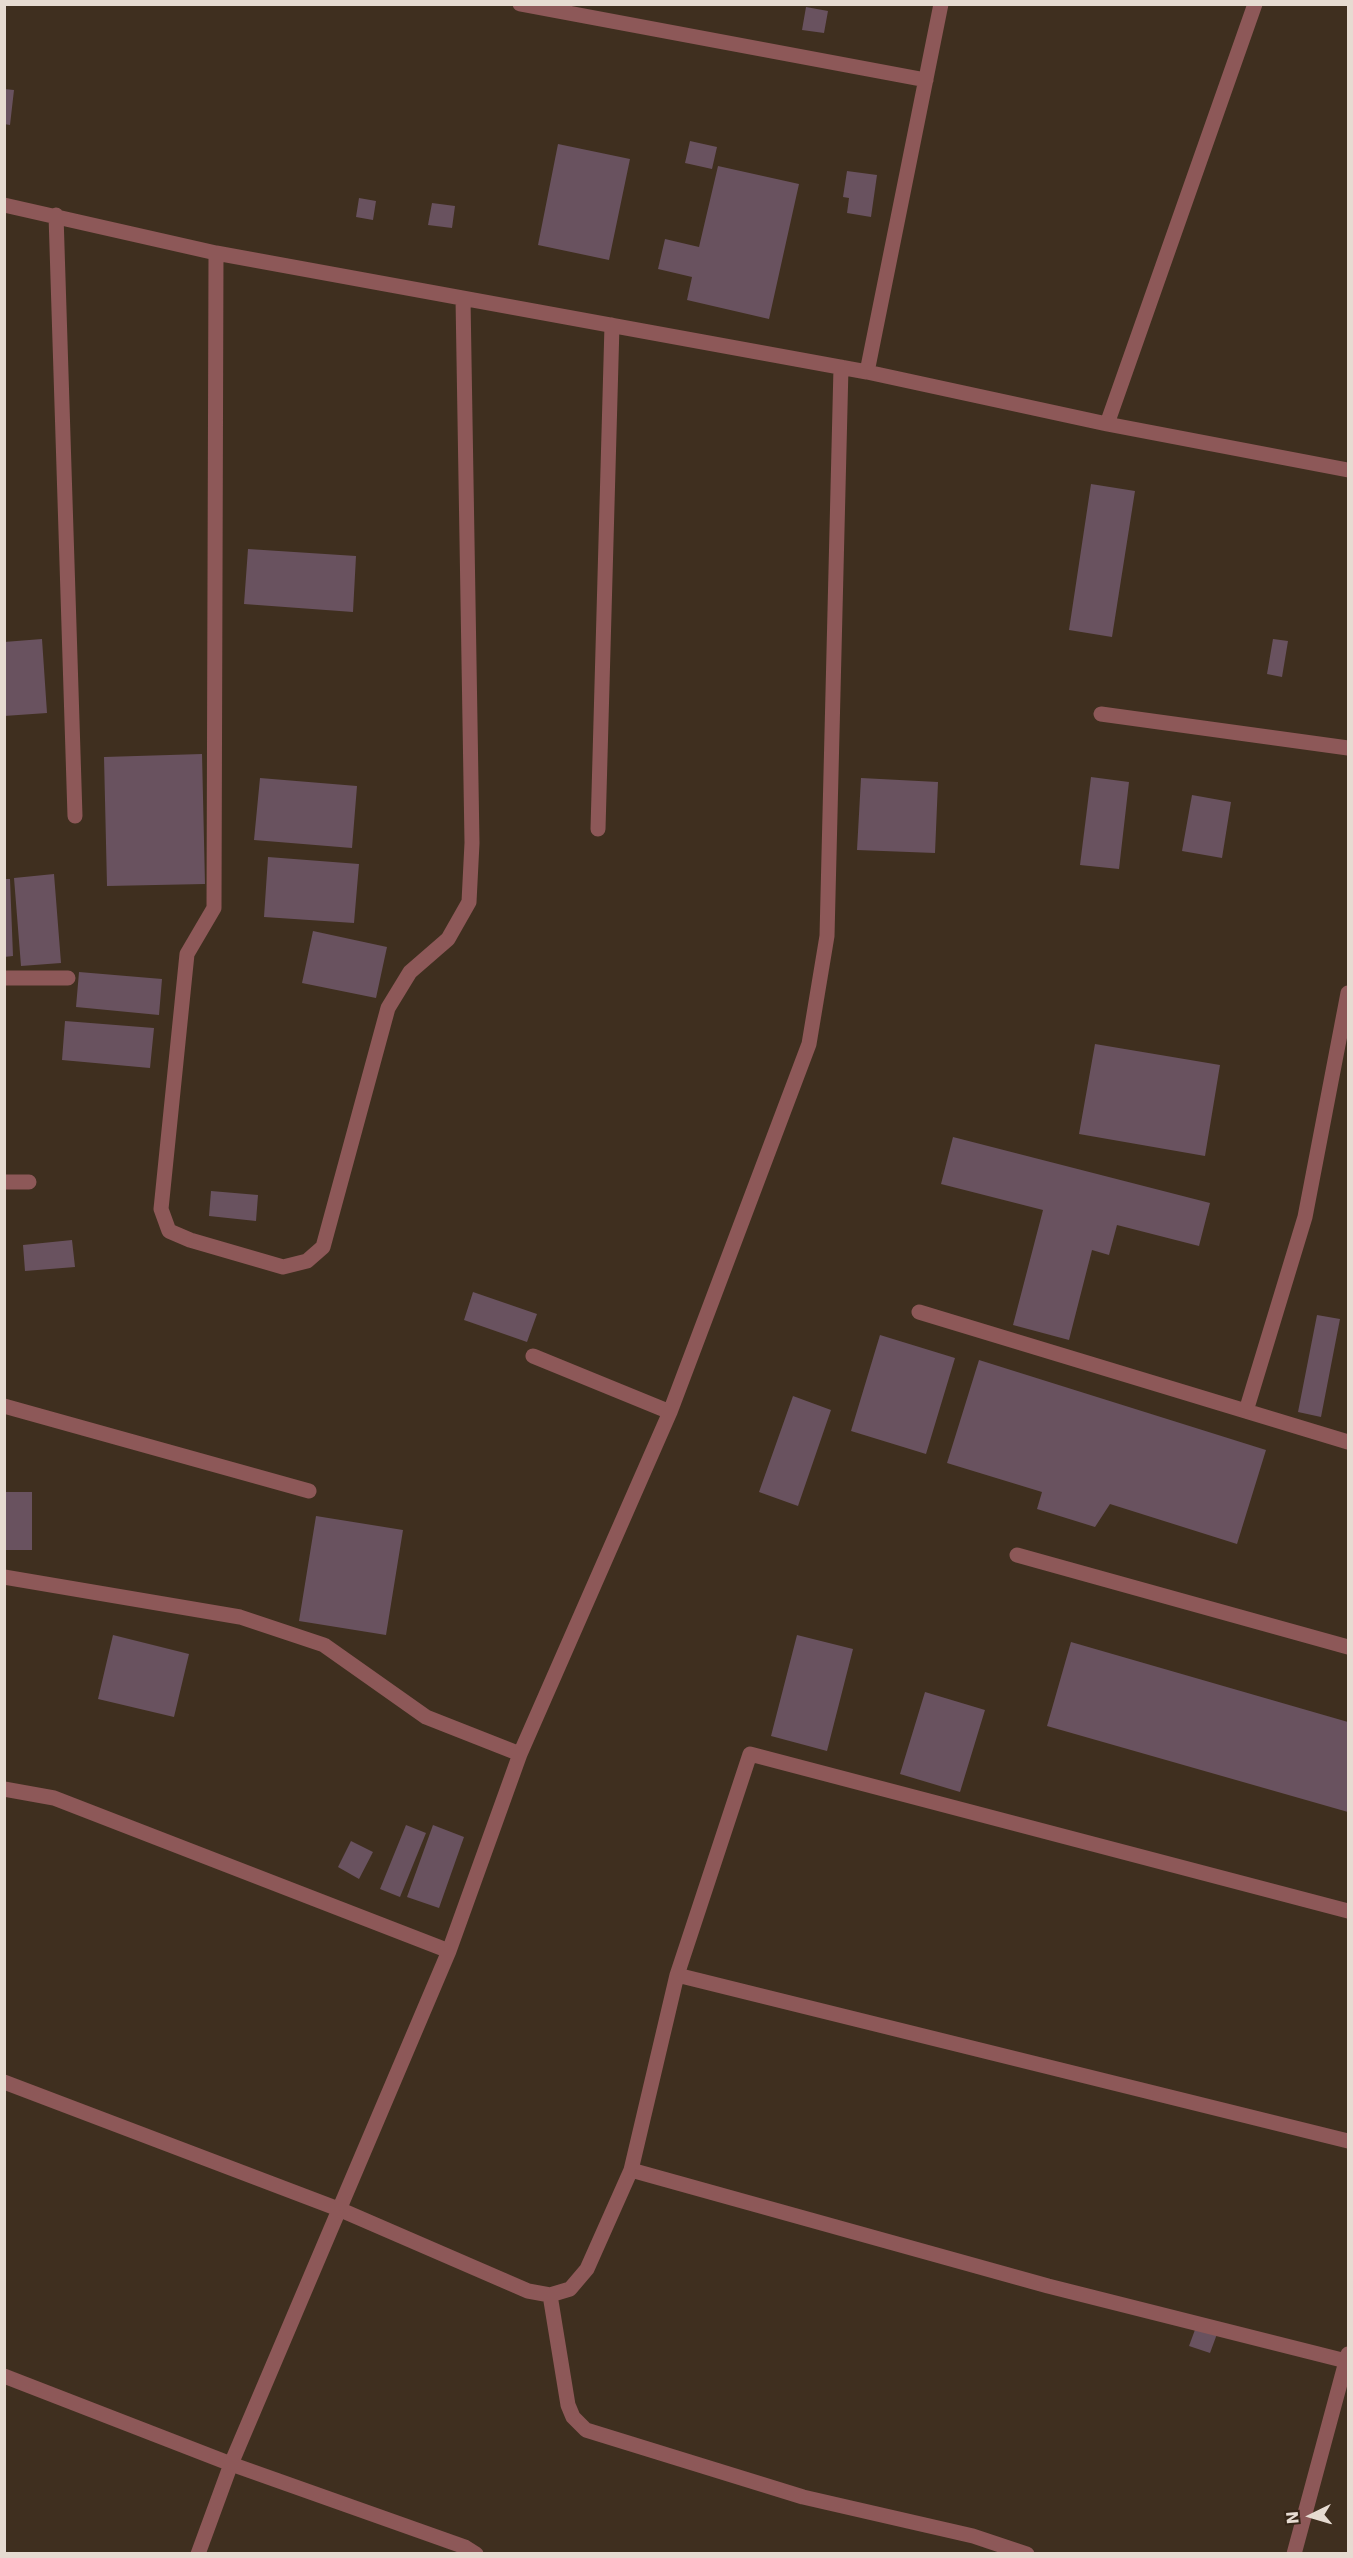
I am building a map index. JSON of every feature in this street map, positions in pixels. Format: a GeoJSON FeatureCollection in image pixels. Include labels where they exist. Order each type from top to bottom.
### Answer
{"type":"FeatureCollection","features":[{"type":"Feature","properties":{"kind":"street"},"geometry":{"type":"LineString","coordinates":[[520,4],[926,80]]}},
{"type":"Feature","properties":{"kind":"street"},"geometry":{"type":"LineString","coordinates":[[867,372],[941,4]]}},
{"type":"Feature","properties":{"kind":"street"},"geometry":{"type":"LineString","coordinates":[[1107,424],[1255,4]]}},
{"type":"Feature","properties":{"kind":"street"},"geometry":{"type":"LineString","coordinates":[[4,205],[216,253],[867,372],[1107,424],[1348,471]]}},
{"type":"Feature","properties":{"kind":"street"},"geometry":{"type":"LineString","coordinates":[[56,215],[75,816]]}},
{"type":"Feature","properties":{"kind":"street"},"geometry":{"type":"LineString","coordinates":[[216,253],[214,908],[187,954],[161,1209],[169,1231],[190,1240],[283,1266],[307,1261],[323,1247],[388,1008],[410,972],[448,939],[469,902],[472,843],[463,298]]}},
{"type":"Feature","properties":{"kind":"street"},"geometry":{"type":"LineString","coordinates":[[598,829],[612,325]]}},
{"type":"Feature","properties":{"kind":"street"},"geometry":{"type":"LineString","coordinates":[[198,2553],[231,2464],[341,2210],[449,1951],[520,1754],[670,1412],[811,1033],[826,936],[841,367]]}},
{"type":"Feature","properties":{"kind":"street"},"geometry":{"type":"LineString","coordinates":[[1101,714],[1348,748]]}},
{"type":"Feature","properties":{"kind":"street"},"geometry":{"type":"LineString","coordinates":[[4,978],[68,978]]}},
{"type":"Feature","properties":{"kind":"street"},"geometry":{"type":"LineString","coordinates":[[1246,1411],[1305,1217],[1348,993]]}},
{"type":"Feature","properties":{"kind":"street"},"geometry":{"type":"LineString","coordinates":[[4,1182],[29,1182]]}},
{"type":"Feature","properties":{"kind":"street"},"geometry":{"type":"LineString","coordinates":[[919,1312],[1348,1442]]}},
{"type":"Feature","properties":{"kind":"street"},"geometry":{"type":"LineString","coordinates":[[533,1356],[670,1412]]}},
{"type":"Feature","properties":{"kind":"street"},"geometry":{"type":"LineString","coordinates":[[4,1406],[309,1491]]}},
{"type":"Feature","properties":{"kind":"street"},"geometry":{"type":"LineString","coordinates":[[1017,1555],[1348,1647]]}},
{"type":"Feature","properties":{"kind":"street"},"geometry":{"type":"LineString","coordinates":[[4,1577],[240,1617],[324,1645],[426,1717],[520,1754]]}},
{"type":"Feature","properties":{"kind":"street"},"geometry":{"type":"LineString","coordinates":[[4,2082],[341,2210],[528,2291],[550,2295],[570,2289],[587,2269],[631,2170],[677,1975],[750,1754],[1348,1911]]}},
{"type":"Feature","properties":{"kind":"street"},"geometry":{"type":"LineString","coordinates":[[4,1790],[54,1798],[449,1951]]}},
{"type":"Feature","properties":{"kind":"street"},"geometry":{"type":"LineString","coordinates":[[677,1975],[1348,2141]]}},
{"type":"Feature","properties":{"kind":"street"},"geometry":{"type":"LineString","coordinates":[[631,2170],[1048,2286],[1347,2357],[1294,2553]]}},
{"type":"Feature","properties":{"kind":"street"},"geometry":{"type":"LineString","coordinates":[[550,2295],[568,2405],[573,2417],[586,2430],[803,2497],[973,2536],[1027,2553]]}},
{"type":"Feature","properties":{"kind":"street"},"geometry":{"type":"LineString","coordinates":[[4,2376],[231,2464],[465,2547],[476,2553]]}},
{"type":"Feature","properties":{"kind":"building"},"geometry":{"type":"Polygon","coordinates":[[[806,7],[828,11],[824,33],[802,30],[806,7]]]}},
{"type":"Feature","properties":{"kind":"building"},"geometry":{"type":"Polygon","coordinates":[[[4,89],[14,90],[10,125],[4,124],[4,89]]]}},
{"type":"Feature","properties":{"kind":"building"},"geometry":{"type":"Polygon","coordinates":[[[690,141],[717,147],[712,169],[685,163],[690,141]]]}},
{"type":"Feature","properties":{"kind":"building"},"geometry":{"type":"Polygon","coordinates":[[[558,144],[630,159],[609,260],[538,245],[558,144]]]}},
{"type":"Feature","properties":{"kind":"building"},"geometry":{"type":"Polygon","coordinates":[[[718,166],[799,184],[769,319],[687,300],[692,277],[658,269],[665,239],[699,247],[718,166]]]}},
{"type":"Feature","properties":{"kind":"building"},"geometry":{"type":"Polygon","coordinates":[[[847,171],[877,175],[871,217],[847,213],[849,198],[843,197],[847,171]]]}},
{"type":"Feature","properties":{"kind":"building"},"geometry":{"type":"Polygon","coordinates":[[[359,198],[376,201],[373,220],[356,217],[359,198]]]}},
{"type":"Feature","properties":{"kind":"building"},"geometry":{"type":"Polygon","coordinates":[[[432,203],[455,206],[452,228],[428,225],[432,203]]]}},
{"type":"Feature","properties":{"kind":"building"},"geometry":{"type":"Polygon","coordinates":[[[1091,484],[1135,491],[1112,637],[1069,630],[1091,484]]]}},
{"type":"Feature","properties":{"kind":"building"},"geometry":{"type":"Polygon","coordinates":[[[248,549],[356,556],[353,612],[244,604],[248,549]]]}},
{"type":"Feature","properties":{"kind":"building"},"geometry":{"type":"Polygon","coordinates":[[[42,639],[47,713],[4,716],[4,642],[42,639]]]}},
{"type":"Feature","properties":{"kind":"building"},"geometry":{"type":"Polygon","coordinates":[[[1273,639],[1288,641],[1282,677],[1267,674],[1273,639]]]}},
{"type":"Feature","properties":{"kind":"building"},"geometry":{"type":"Polygon","coordinates":[[[202,754],[205,884],[107,886],[104,757],[202,754]]]}},
{"type":"Feature","properties":{"kind":"building"},"geometry":{"type":"Polygon","coordinates":[[[1091,777],[1129,782],[1119,869],[1080,865],[1091,777]]]}},
{"type":"Feature","properties":{"kind":"building"},"geometry":{"type":"Polygon","coordinates":[[[260,778],[357,786],[352,848],[254,840],[260,778]]]}},
{"type":"Feature","properties":{"kind":"building"},"geometry":{"type":"Polygon","coordinates":[[[861,778],[938,782],[935,853],[857,850],[861,778]]]}},
{"type":"Feature","properties":{"kind":"building"},"geometry":{"type":"Polygon","coordinates":[[[1192,795],[1231,802],[1222,858],[1182,851],[1192,795]]]}},
{"type":"Feature","properties":{"kind":"building"},"geometry":{"type":"Polygon","coordinates":[[[268,857],[359,864],[354,923],[264,917],[268,857]]]}},
{"type":"Feature","properties":{"kind":"building"},"geometry":{"type":"Polygon","coordinates":[[[54,874],[61,963],[21,966],[14,878],[54,874]]]}},
{"type":"Feature","properties":{"kind":"building"},"geometry":{"type":"Polygon","coordinates":[[[4,879],[10,879],[13,956],[4,957],[4,879]]]}},
{"type":"Feature","properties":{"kind":"building"},"geometry":{"type":"Polygon","coordinates":[[[313,931],[387,947],[376,998],[302,983],[313,931]]]}},
{"type":"Feature","properties":{"kind":"building"},"geometry":{"type":"Polygon","coordinates":[[[79,972],[162,979],[159,1015],[76,1007],[79,972]]]}},
{"type":"Feature","properties":{"kind":"building"},"geometry":{"type":"Polygon","coordinates":[[[65,1021],[154,1028],[150,1068],[62,1060],[65,1021]]]}},
{"type":"Feature","properties":{"kind":"building"},"geometry":{"type":"Polygon","coordinates":[[[1095,1044],[1220,1065],[1205,1156],[1079,1134],[1095,1044]]]}},
{"type":"Feature","properties":{"kind":"building"},"geometry":{"type":"Polygon","coordinates":[[[953,1137],[1210,1203],[1199,1246],[1117,1225],[1109,1255],[1092,1250],[1069,1340],[1013,1325],[1043,1210],[941,1184],[953,1137]]]}},
{"type":"Feature","properties":{"kind":"building"},"geometry":{"type":"Polygon","coordinates":[[[211,1191],[258,1195],[256,1221],[209,1216],[211,1191]]]}},
{"type":"Feature","properties":{"kind":"building"},"geometry":{"type":"Polygon","coordinates":[[[72,1240],[75,1267],[25,1271],[23,1245],[72,1240]]]}},
{"type":"Feature","properties":{"kind":"building"},"geometry":{"type":"Polygon","coordinates":[[[473,1292],[537,1314],[527,1342],[464,1320],[473,1292]]]}},
{"type":"Feature","properties":{"kind":"building"},"geometry":{"type":"Polygon","coordinates":[[[1317,1315],[1340,1319],[1321,1417],[1298,1412],[1317,1315]]]}},
{"type":"Feature","properties":{"kind":"building"},"geometry":{"type":"Polygon","coordinates":[[[880,1335],[955,1358],[926,1454],[851,1431],[880,1335]]]}},
{"type":"Feature","properties":{"kind":"building"},"geometry":{"type":"Polygon","coordinates":[[[979,1360],[1266,1450],[1237,1544],[1110,1504],[1095,1527],[1037,1509],[1042,1492],[947,1463],[979,1360]]]}},
{"type":"Feature","properties":{"kind":"building"},"geometry":{"type":"Polygon","coordinates":[[[793,1396],[831,1410],[798,1506],[759,1492],[793,1396]]]}},
{"type":"Feature","properties":{"kind":"building"},"geometry":{"type":"Polygon","coordinates":[[[4,1492],[32,1492],[32,1550],[4,1550],[4,1492]]]}},
{"type":"Feature","properties":{"kind":"building"},"geometry":{"type":"Polygon","coordinates":[[[316,1516],[403,1530],[386,1635],[299,1621],[316,1516]]]}},
{"type":"Feature","properties":{"kind":"building"},"geometry":{"type":"Polygon","coordinates":[[[113,1635],[189,1654],[174,1717],[98,1699],[113,1635]]]}},
{"type":"Feature","properties":{"kind":"building"},"geometry":{"type":"Polygon","coordinates":[[[797,1635],[853,1649],[827,1751],[771,1736],[797,1635]]]}},
{"type":"Feature","properties":{"kind":"building"},"geometry":{"type":"Polygon","coordinates":[[[1071,1642],[1348,1722],[1348,1812],[1047,1726],[1071,1642]]]}},
{"type":"Feature","properties":{"kind":"building"},"geometry":{"type":"Polygon","coordinates":[[[925,1692],[985,1710],[960,1792],[900,1774],[925,1692]]]}},
{"type":"Feature","properties":{"kind":"building"},"geometry":{"type":"Polygon","coordinates":[[[406,1825],[426,1833],[400,1897],[380,1889],[406,1825]]]}},
{"type":"Feature","properties":{"kind":"building"},"geometry":{"type":"Polygon","coordinates":[[[433,1825],[464,1837],[439,1908],[407,1897],[433,1825]]]}},
{"type":"Feature","properties":{"kind":"building"},"geometry":{"type":"Polygon","coordinates":[[[351,1841],[373,1852],[359,1879],[338,1867],[351,1841]]]}},
{"type":"Feature","properties":{"kind":"building"},"geometry":{"type":"Polygon","coordinates":[[[1196,2327],[1217,2334],[1210,2353],[1189,2346],[1196,2327]]]}}]}
